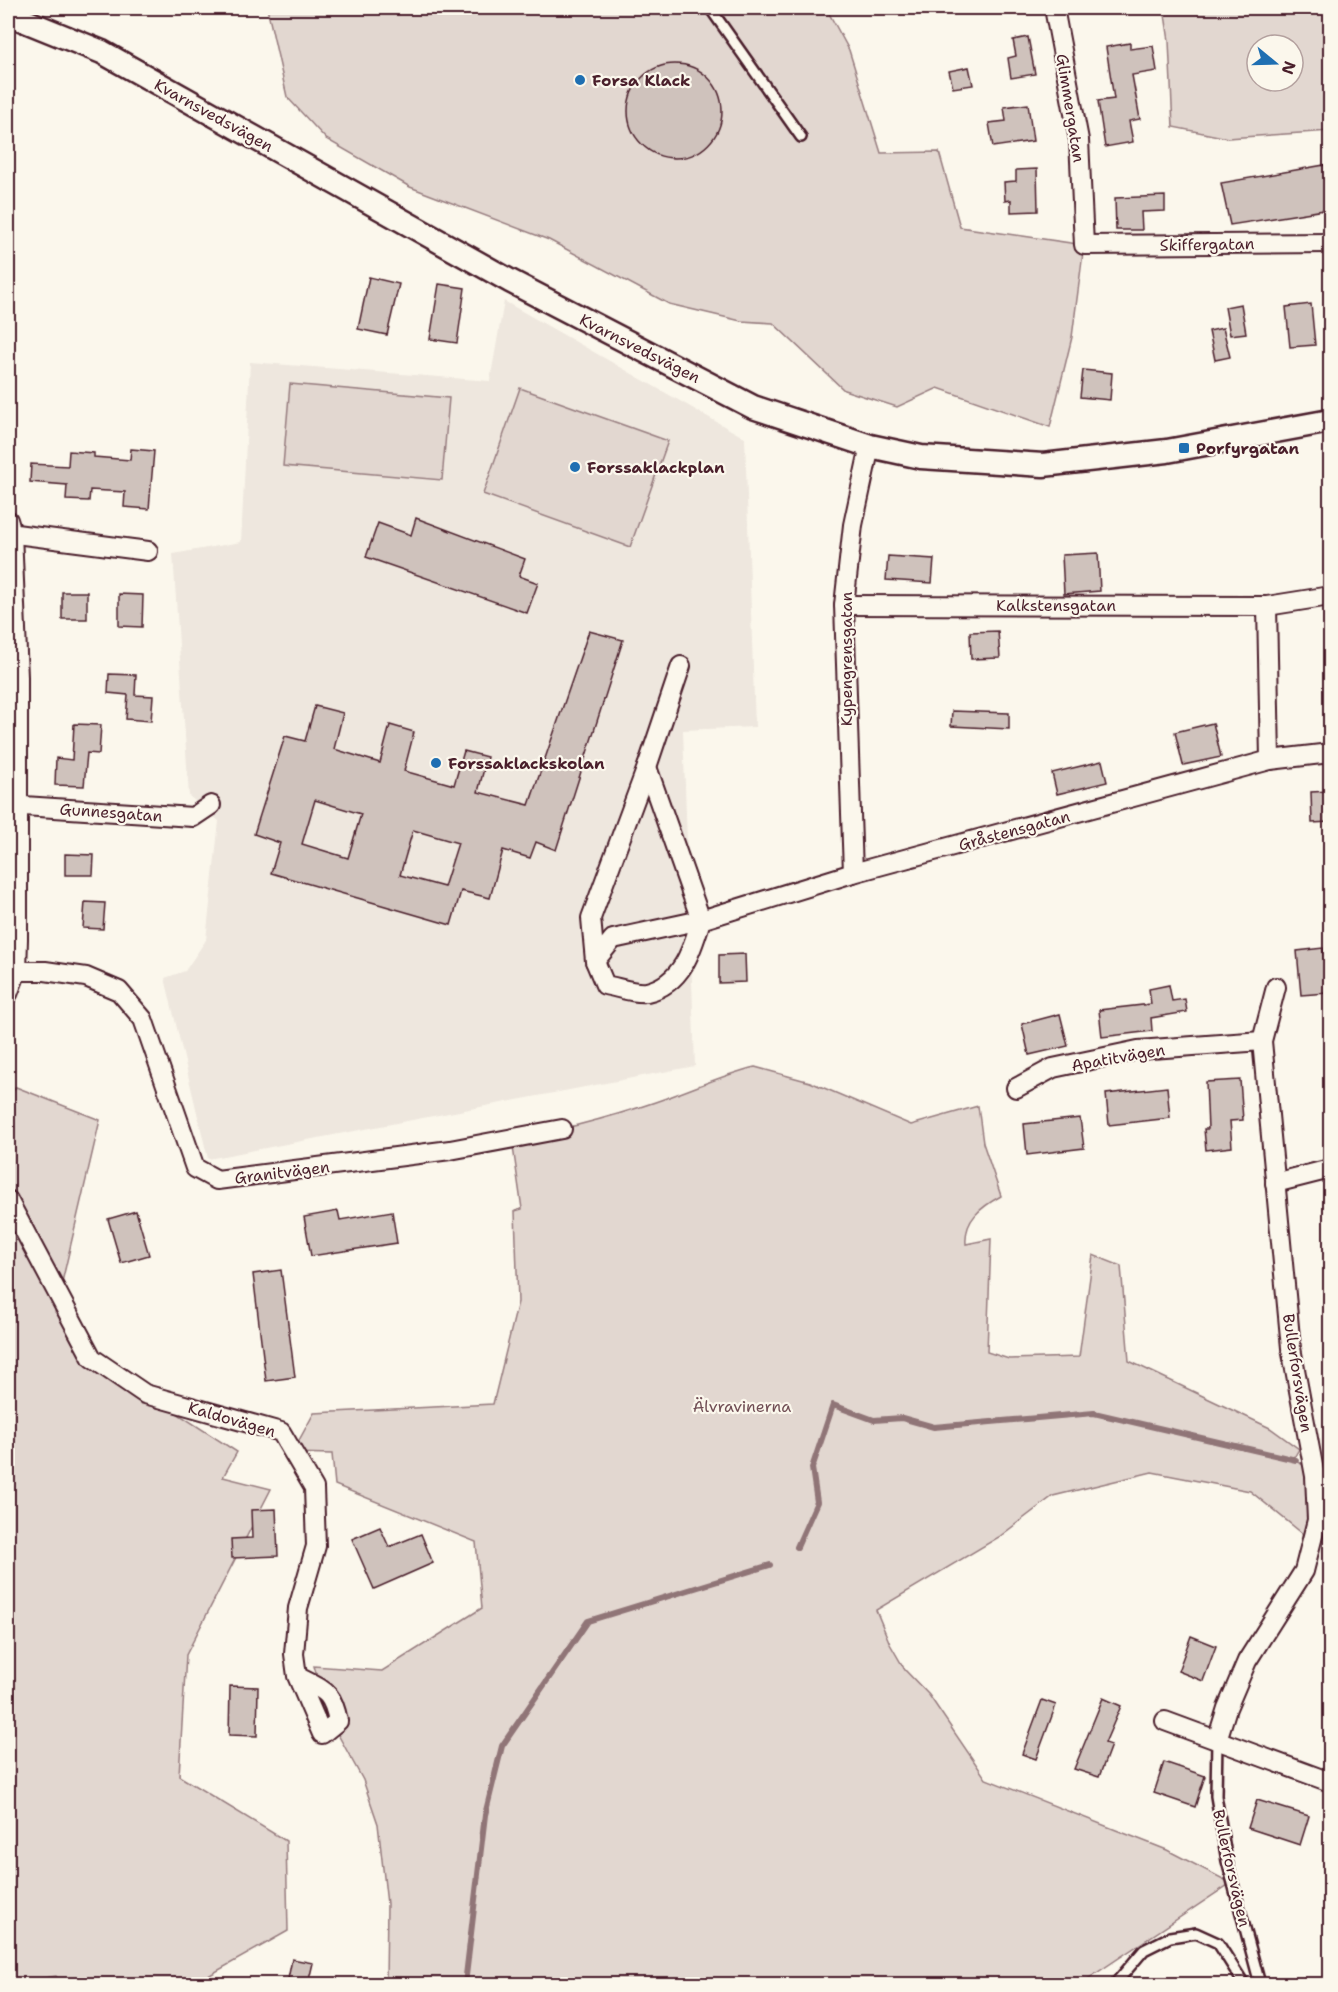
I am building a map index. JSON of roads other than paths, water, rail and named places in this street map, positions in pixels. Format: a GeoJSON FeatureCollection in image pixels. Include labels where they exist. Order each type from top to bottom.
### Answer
{"type":"FeatureCollection","features":[{"type":"Feature","properties":{"kind":"street","name":"Glimmergatan"},"geometry":{"type":"LineString","coordinates":[[1054,8],[1079,140],[1084,245]]}},
{"type":"Feature","properties":{"kind":"street","name":"Kvarnsvedsvägen"},"geometry":{"type":"LineString","coordinates":[[8,14],[102,52],[510,281],[753,407],[870,446],[921,457],[1043,465],[1167,451],[1330,421]]}},
{"type":"Feature","properties":{"kind":"street","name":"Skiffergatan"},"geometry":{"type":"LineString","coordinates":[[1084,245],[1330,243]]}},
{"type":"Feature","properties":{"kind":"street","name":"Kypengrensgatan"},"geometry":{"type":"LineString","coordinates":[[853,873],[844,605],[853,525],[870,446]]}},
{"type":"Feature","properties":{"kind":"street"},"geometry":{"type":"LineString","coordinates":[[8,994],[12,973],[12,805],[18,676],[9,529],[148,550]]}},
{"type":"Feature","properties":{"kind":"street","name":"Kalkstensgatan"},"geometry":{"type":"LineString","coordinates":[[844,605],[1267,606],[1330,596]]}},
{"type":"Feature","properties":{"kind":"street"},"geometry":{"type":"LineString","coordinates":[[1267,606],[1270,760]]}},
{"type":"Feature","properties":{"kind":"street"},"geometry":{"type":"LineString","coordinates":[[647,767],[701,920],[692,952],[672,981],[646,993],[605,985],[595,961],[591,918],[647,767],[681,666]]}},
{"type":"Feature","properties":{"kind":"street","name":"Gråstensgatan"},"geometry":{"type":"LineString","coordinates":[[595,961],[613,939],[701,920],[853,873],[1270,760],[1330,753]]}},
{"type":"Feature","properties":{"kind":"street","name":"Gunnesgatan"},"geometry":{"type":"LineString","coordinates":[[12,805],[193,817],[211,805]]}},
{"type":"Feature","properties":{"kind":"street","name":"Granitvägen"},"geometry":{"type":"LineString","coordinates":[[12,973],[45,971],[86,977],[119,991],[143,1019],[195,1168],[217,1180],[450,1150],[561,1129]]}},
{"type":"Feature","properties":{"kind":"street","name":"Bullerforsvägen"},"geometry":{"type":"LineString","coordinates":[[1217,1740],[1227,1708],[1247,1660],[1304,1571],[1317,1520],[1315,1476],[1291,1348],[1262,1041],[1276,987]]}},
{"type":"Feature","properties":{"kind":"street","name":"Apatitvägen"},"geometry":{"type":"LineString","coordinates":[[1016,1088],[1053,1068],[1138,1050],[1262,1041]]}},
{"type":"Feature","properties":{"kind":"street"},"geometry":{"type":"LineString","coordinates":[[1275,1183],[1330,1169]]}},
{"type":"Feature","properties":{"kind":"street","name":"Kaldovägen"},"geometry":{"type":"LineString","coordinates":[[8,1200],[92,1358],[145,1394],[281,1432],[314,1488],[316,1546],[298,1608],[294,1654],[297,1676],[324,1691],[334,1700],[338,1721],[322,1734]]}},
{"type":"Feature","properties":{"kind":"street"},"geometry":{"type":"LineString","coordinates":[[1165,1721],[1330,1782]]}},
{"type":"Feature","properties":{"kind":"lane"},"geometry":{"type":"LineString","coordinates":[[710,8],[801,137]]}},
{"type":"Feature","properties":{"kind":"lane","name":"Bullerforsvägen"},"geometry":{"type":"LineString","coordinates":[[1217,1740],[1216,1796],[1227,1861],[1260,1984]]}},
{"type":"Feature","properties":{"kind":"lane"},"geometry":{"type":"LineString","coordinates":[[1120,1982],[1144,1950],[1170,1936],[1196,1933],[1218,1943],[1244,1984]]}},
{"type":"Feature","properties":{"kind":"waterway"},"geometry":{"type":"LineString","coordinates":[[797,1547],[817,1502],[812,1468],[833,1405],[874,1420],[902,1418],[934,1427],[1094,1413],[1296,1460]]}},
{"type":"Feature","properties":{"kind":"waterway"},"geometry":{"type":"LineString","coordinates":[[465,1984],[485,1815],[502,1746],[588,1621],[770,1565]]}},
{"type":"Feature","properties":{"kind":"place","name":"Forsa Klack"},"geometry":{"type":"Point","coordinates":[580,80]}},
{"type":"Feature","properties":{"kind":"place","name":"Porfyrgatan"},"geometry":{"type":"Point","coordinates":[1184,448]}},
{"type":"Feature","properties":{"kind":"place","name":"Forssaklackplan"},"geometry":{"type":"Point","coordinates":[575,467]}},
{"type":"Feature","properties":{"kind":"place","name":"Forssaklackskolan"},"geometry":{"type":"Point","coordinates":[436,763]}},
{"type":"Feature","properties":{"kind":"park label","name":"Älvravinerna"},"geometry":{"type":"Point","coordinates":[742,1406]}}]}
